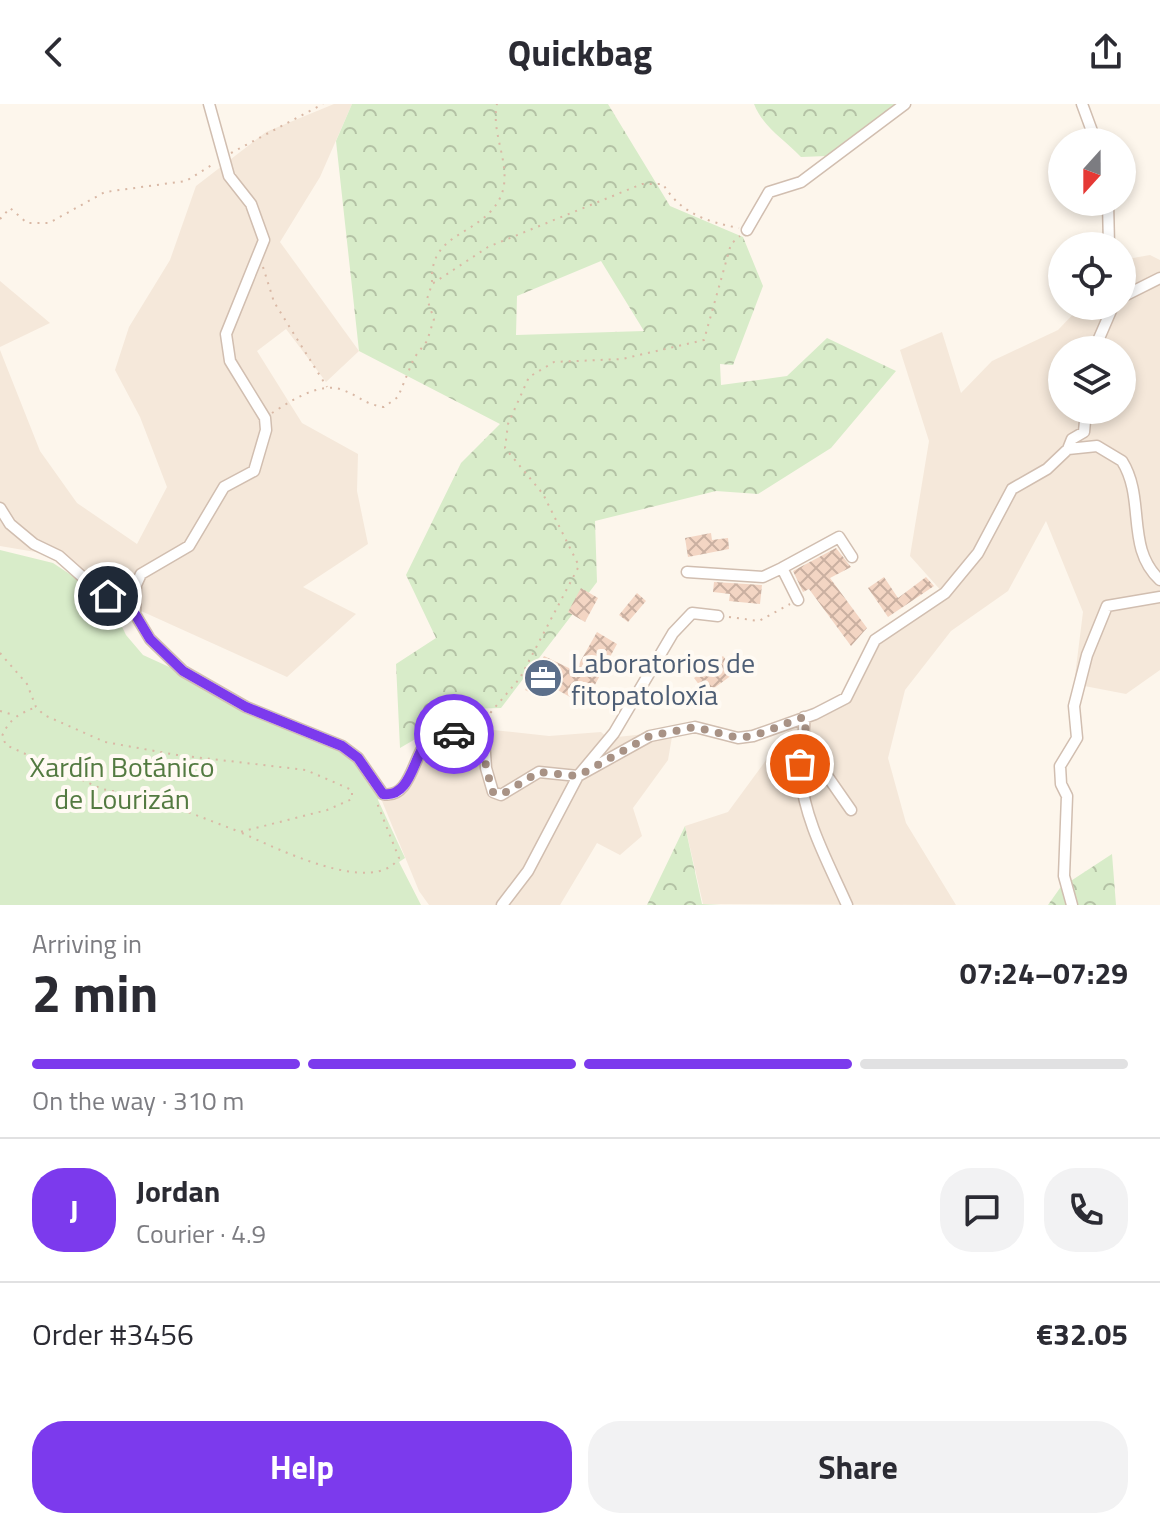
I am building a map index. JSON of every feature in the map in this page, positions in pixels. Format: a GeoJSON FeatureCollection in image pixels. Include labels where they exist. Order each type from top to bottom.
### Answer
{"type":"FeatureCollection","features":[{"type":"Feature","properties":{"kind":"street"},"geometry":{"type":"LineString","coordinates":[[135,614],[136,585],[141,574],[189,546],[224,487],[254,471],[266,430],[265,418],[230,361],[226,334],[264,240],[260,222],[229,176],[209,104]]}},
{"type":"Feature","properties":{"kind":"street"},"geometry":{"type":"LineString","coordinates":[[747,230],[769,192],[801,182],[905,104]]}},
{"type":"Feature","properties":{"kind":"street"},"geometry":{"type":"LineString","coordinates":[[1082,104],[1091,128]]}},
{"type":"Feature","properties":{"kind":"street"},"geometry":{"type":"LineString","coordinates":[[1136,290],[1160,278]]}},
{"type":"Feature","properties":{"kind":"street"},"geometry":{"type":"LineString","coordinates":[[0,508],[10,524],[34,544],[59,556],[95,588],[135,614],[150,639],[183,671],[246,707],[342,746],[358,758],[383,794],[397,793],[425,744],[448,734],[474,732],[484,739],[486,768],[493,792],[501,795],[539,772],[578,776],[650,736],[695,727],[738,738],[753,736],[846,698],[875,640],[945,593],[978,553],[1012,489],[1047,469],[1068,449],[1070,441],[1084,432],[1085,424]]}},
{"type":"Feature","properties":{"kind":"street"},"geometry":{"type":"LineString","coordinates":[[1068,449],[1097,446],[1122,461],[1136,508],[1139,552],[1160,580]]}},
{"type":"Feature","properties":{"kind":"street"},"geometry":{"type":"LineString","coordinates":[[687,572],[763,577],[839,537],[852,557]]}},
{"type":"Feature","properties":{"kind":"street"},"geometry":{"type":"LineString","coordinates":[[782,568],[798,600]]}},
{"type":"Feature","properties":{"kind":"street"},"geometry":{"type":"LineString","coordinates":[[1072,905],[1064,876],[1067,796],[1059,775],[1060,766],[1077,738],[1074,706],[1087,655],[1107,606],[1160,597]]}},
{"type":"Feature","properties":{"kind":"street"},"geometry":{"type":"LineString","coordinates":[[502,905],[528,871],[578,776],[614,733],[673,633],[692,613],[718,616]]}},
{"type":"Feature","properties":{"kind":"street"},"geometry":{"type":"LineString","coordinates":[[804,717],[812,754],[851,810]]}},
{"type":"Feature","properties":{"kind":"street"},"geometry":{"type":"LineString","coordinates":[[806,733],[800,774],[812,830],[847,905]]}},
{"type":"Feature","properties":{"kind":"path"},"geometry":{"type":"LineString","coordinates":[[0,219],[10,208],[27,223],[49,223],[105,192],[186,181],[323,104]]}},
{"type":"Feature","properties":{"kind":"path"},"geometry":{"type":"LineString","coordinates":[[265,418],[298,397],[328,388],[343,390],[362,403],[384,407],[398,397],[434,319],[427,299],[432,284],[431,265],[438,252],[491,211],[505,187],[497,104]]}},
{"type":"Feature","properties":{"kind":"path"},"geometry":{"type":"LineString","coordinates":[[432,284],[488,247],[642,184],[663,184],[673,200],[706,221],[747,230]]}},
{"type":"Feature","properties":{"kind":"path"},"geometry":{"type":"LineString","coordinates":[[474,732],[520,678],[579,566],[543,494],[505,448],[508,424],[529,377],[554,362],[622,359],[704,340],[731,244],[747,230]]}},
{"type":"Feature","properties":{"kind":"path"},"geometry":{"type":"LineString","coordinates":[[257,257],[269,280],[274,302],[328,388]]}},
{"type":"Feature","properties":{"kind":"path"},"geometry":{"type":"LineString","coordinates":[[718,616],[759,621],[798,600]]}},
{"type":"Feature","properties":{"kind":"path"},"geometry":{"type":"LineString","coordinates":[[0,653],[27,684],[36,707],[44,715],[105,742],[177,755],[306,770],[352,790],[352,799],[327,810],[240,832]]}},
{"type":"Feature","properties":{"kind":"path"},"geometry":{"type":"LineString","coordinates":[[36,707],[16,715],[1,735],[6,745],[28,758],[90,784],[154,799],[306,860],[352,872],[373,874],[394,865],[399,858],[377,804],[374,782]]}},
{"type":"Feature","properties":{"kind":"path"},"geometry":{"type":"LineString","coordinates":[[0,711],[16,715]]}},
{"type":"Feature","properties":{"kind":"shaded area"},"geometry":{"type":"Polygon","coordinates":[[[334,104],[352,104],[320,177],[280,242],[359,351],[326,382],[286,329],[257,351],[302,423],[358,454],[357,491],[368,544],[303,587],[356,614],[287,677],[108,596],[59,556],[0,546],[0,350],[40,451],[77,503],[137,544],[167,487],[140,417],[115,370],[129,327],[170,260],[196,186],[266,132],[334,104]]]}},
{"type":"Feature","properties":{"kind":"shaded area"},"geometry":{"type":"Polygon","coordinates":[[[1150,255],[1160,260],[1160,670],[1126,694],[1074,684],[1083,612],[1046,521],[1008,591],[951,631],[905,690],[888,758],[906,823],[956,905],[703,904],[685,826],[728,812],[797,718],[845,693],[881,639],[944,594],[910,556],[929,441],[900,350],[942,332],[961,393],[992,361],[1058,330],[1068,320],[1136,320],[1136,258],[1150,255]]]}},
{"type":"Feature","properties":{"kind":"shaded area"},"geometry":{"type":"Polygon","coordinates":[[[0,281],[50,323],[0,347],[0,281]]]}},
{"type":"Feature","properties":{"kind":"shaded area"},"geometry":{"type":"Polygon","coordinates":[[[493,730],[549,736],[601,732],[608,738],[673,731],[668,760],[633,808],[642,836],[620,855],[597,843],[560,905],[429,905],[419,891],[382,801],[395,798],[411,781],[425,749],[451,736],[489,740],[493,730]]]}},
{"type":"Feature","properties":{"kind":"green space"},"geometry":{"type":"Polygon","coordinates":[[[352,104],[608,104],[670,206],[743,237],[763,286],[733,365],[720,364],[721,385],[787,376],[827,338],[896,371],[831,448],[758,494],[716,491],[595,521],[597,582],[501,708],[467,709],[400,748],[396,664],[436,638],[406,575],[461,463],[500,424],[359,351],[336,141],[352,104]],[[601,261],[517,296],[516,335],[644,331],[601,261]]]}},
{"type":"Feature","properties":{"kind":"green space"},"geometry":{"type":"Polygon","coordinates":[[[754,104],[905,104],[827,156],[801,157],[768,126],[754,104]]]}},
{"type":"Feature","properties":{"kind":"green space","name":"Xardín Botánico de Lourizán"},"geometry":{"type":"Polygon","coordinates":[[[0,550],[53,563],[109,600],[126,635],[143,655],[358,760],[380,796],[378,800],[405,858],[399,862],[421,905],[0,905],[0,550]]]}},
{"type":"Feature","properties":{"kind":"green space"},"geometry":{"type":"Polygon","coordinates":[[[685,826],[702,904],[721,905],[647,905],[685,826]]]}},
{"type":"Feature","properties":{"kind":"green space"},"geometry":{"type":"Polygon","coordinates":[[[1112,854],[1116,905],[1048,905],[1060,888],[1112,854]]]}},
{"type":"Feature","properties":{"kind":"building"},"geometry":{"type":"Polygon","coordinates":[[[711,533],[712,540],[728,538],[729,549],[688,557],[685,538],[711,533]]]}},
{"type":"Feature","properties":{"kind":"building"},"geometry":{"type":"Polygon","coordinates":[[[836,548],[851,567],[830,578],[867,628],[851,646],[809,589],[803,592],[793,571],[836,548]]]}},
{"type":"Feature","properties":{"kind":"building"},"geometry":{"type":"Polygon","coordinates":[[[884,577],[898,598],[926,577],[934,586],[888,617],[868,588],[884,577]]]}},
{"type":"Feature","properties":{"kind":"building"},"geometry":{"type":"Polygon","coordinates":[[[714,582],[762,585],[760,604],[729,601],[730,594],[713,592],[714,582]]]}},
{"type":"Feature","properties":{"kind":"building"},"geometry":{"type":"Polygon","coordinates":[[[581,588],[598,598],[585,622],[568,612],[581,588]]]}},
{"type":"Feature","properties":{"kind":"building"},"geometry":{"type":"Polygon","coordinates":[[[637,593],[646,601],[628,622],[619,615],[637,593]]]}},
{"type":"Feature","properties":{"kind":"building"},"geometry":{"type":"Polygon","coordinates":[[[597,632],[617,644],[584,705],[549,685],[542,698],[525,690],[544,656],[575,671],[597,632]]]}},
{"type":"Feature","properties":{"kind":"building"},"geometry":{"type":"Polygon","coordinates":[[[723,656],[736,672],[706,694],[694,678],[723,656]]]}},
{"type":"Feature","properties":{"kind":"way so far"},"geometry":{"type":"LineString","coordinates":[[454,734],[474,732],[484,739],[486,768],[493,792],[501,795],[539,772],[578,776],[650,736],[695,727],[738,738],[753,736],[804,717],[806,733],[800,764]]}},
{"type":"Feature","properties":{"kind":"place","name":"Laboratorios de fitopatoloxía"},"geometry":{"type":"Point","coordinates":[543,678]}},
{"type":"Feature","properties":{"kind":"route"},"geometry":{"type":"LineString","coordinates":[[108,596],[135,614],[150,639],[183,671],[246,707],[342,746],[358,758],[383,794],[391,795],[400,790],[425,744],[454,734]]}}]}
